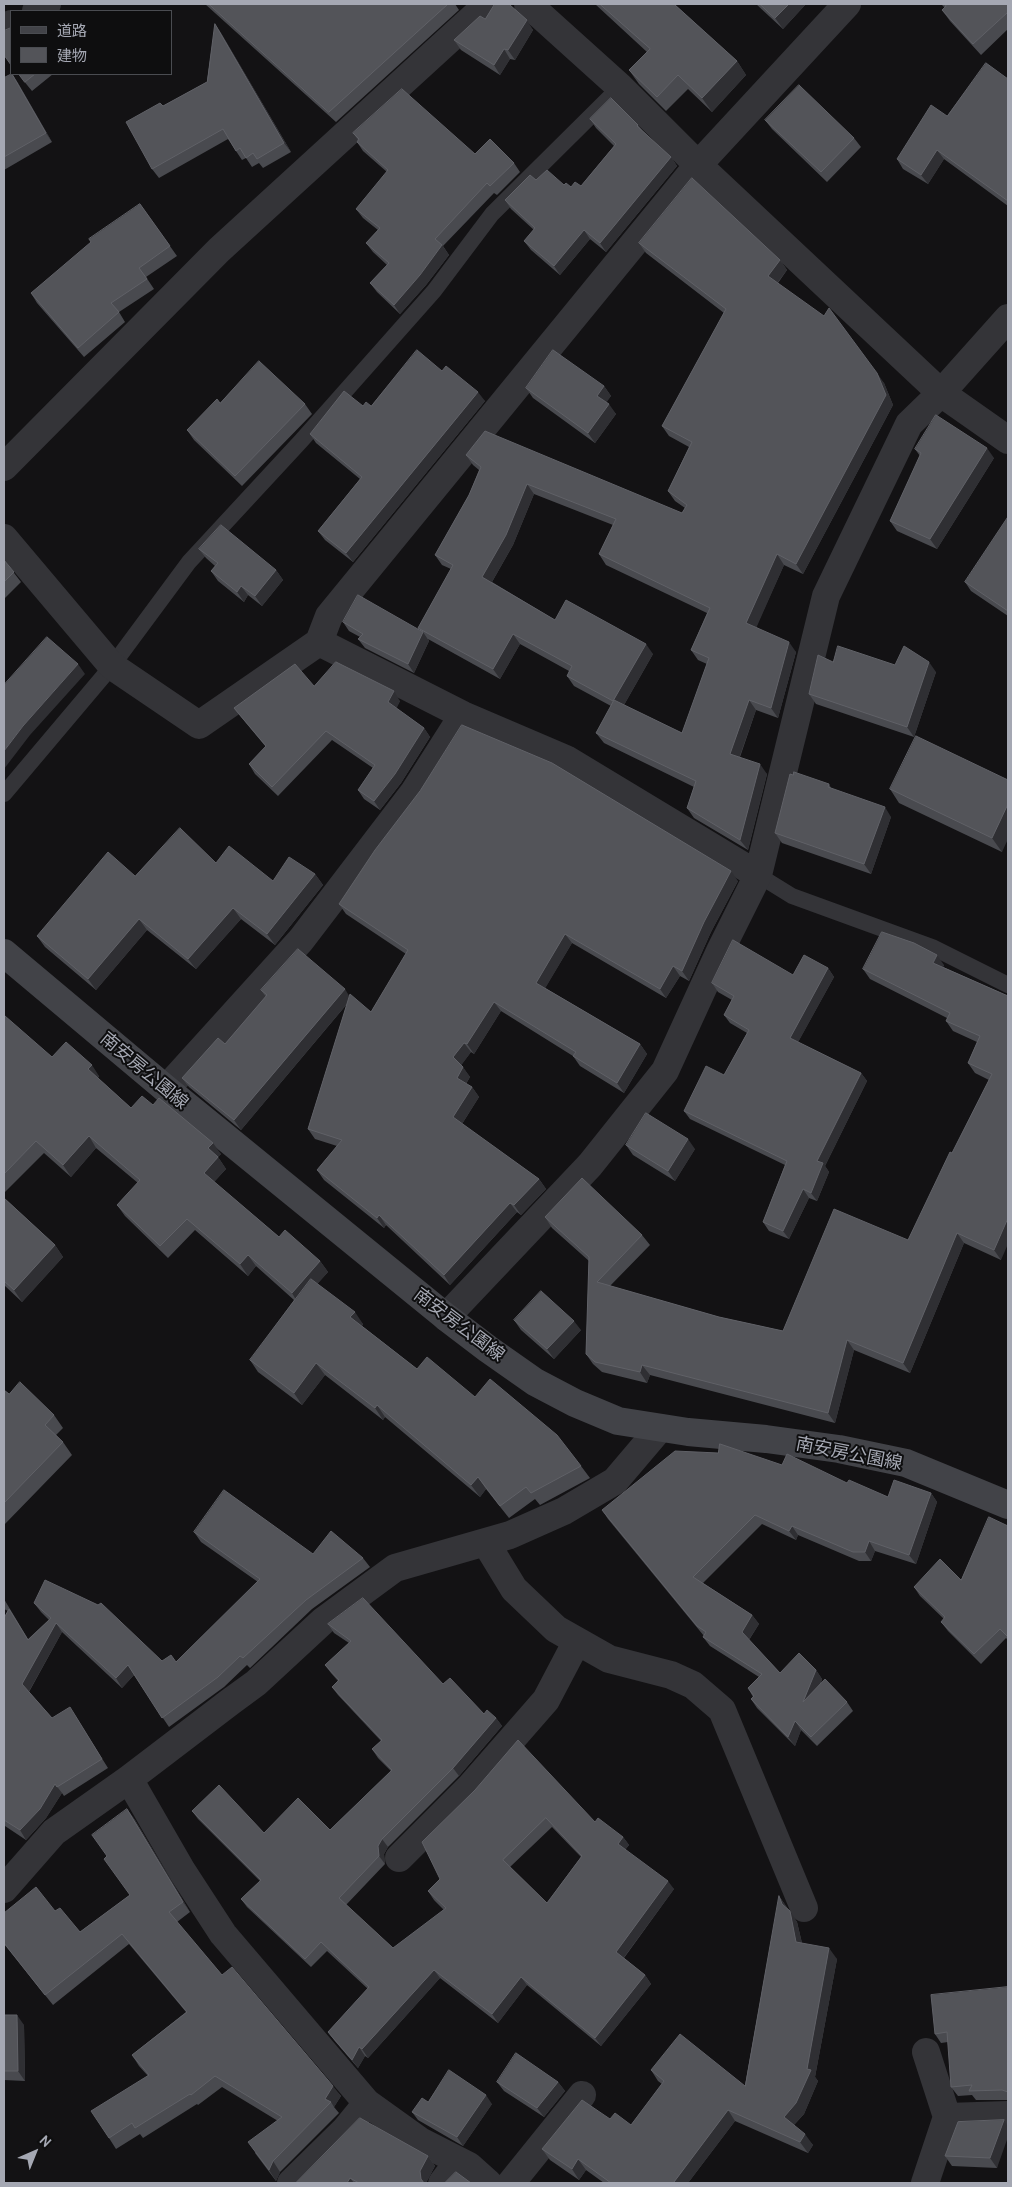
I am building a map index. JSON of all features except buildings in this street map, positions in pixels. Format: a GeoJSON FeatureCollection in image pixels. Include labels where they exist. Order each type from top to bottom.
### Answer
{"type":"FeatureCollection","features":[{"type":"Feature","properties":{"kind":"main road","name":"南安房公園線"},"geometry":{"type":"LineString","coordinates":[[4,953],[166,1089],[446,1317],[528,1376],[575,1403],[618,1421],[660,1428],[839,1449],[906,1463],[1008,1505]]}},
{"type":"Feature","properties":{"kind":"street"},"geometry":{"type":"LineString","coordinates":[[4,467],[219,250],[488,4]]}},
{"type":"Feature","properties":{"kind":"street"},"geometry":{"type":"LineString","coordinates":[[528,4],[620,87],[698,165],[942,393],[1008,440]]}},
{"type":"Feature","properties":{"kind":"street"},"geometry":{"type":"LineString","coordinates":[[4,538],[112,666],[199,725],[319,642],[329,616],[698,165],[848,4]]}},
{"type":"Feature","properties":{"kind":"street"},"geometry":{"type":"LineString","coordinates":[[446,1317],[590,1165],[665,1071],[758,875],[826,596],[909,424],[942,393],[1008,318]]}},
{"type":"Feature","properties":{"kind":"street"},"geometry":{"type":"LineString","coordinates":[[319,642],[463,715],[566,759],[758,875]]}},
{"type":"Feature","properties":{"kind":"street"},"geometry":{"type":"LineString","coordinates":[[166,1089],[301,940],[414,792],[463,715]]}},
{"type":"Feature","properties":{"kind":"street"},"geometry":{"type":"LineString","coordinates":[[4,1888],[54,1832],[256,1683],[323,1621],[395,1568],[510,1535],[564,1511],[615,1482],[660,1428]]}},
{"type":"Feature","properties":{"kind":"street"},"geometry":{"type":"LineString","coordinates":[[486,1542],[514,1589],[556,1629],[609,1659],[671,1675],[693,1685],[722,1710],[804,1908]]}},
{"type":"Feature","properties":{"kind":"street"},"geometry":{"type":"LineString","coordinates":[[399,1858],[470,1787],[546,1700],[576,1641]]}},
{"type":"Feature","properties":{"kind":"street"},"geometry":{"type":"LineString","coordinates":[[128,1779],[182,1871],[223,1934],[367,2103],[420,2141],[469,2166],[488,2183]]}},
{"type":"Feature","properties":{"kind":"street"},"geometry":{"type":"LineString","coordinates":[[925,2183],[947,2117],[926,2052]]}},
{"type":"Feature","properties":{"kind":"street"},"geometry":{"type":"LineString","coordinates":[[511,2183],[582,2095]]}},
{"type":"Feature","properties":{"kind":"street"},"geometry":{"type":"LineString","coordinates":[[291,2183],[345,2130],[367,2103]]}},
{"type":"Feature","properties":{"kind":"street"},"geometry":{"type":"LineString","coordinates":[[947,2117],[1008,2115]]}},
{"type":"Feature","properties":{"kind":"street"},"geometry":{"type":"LineString","coordinates":[[442,2183],[458,2161]]}},
{"type":"Feature","properties":{"kind":"lane"},"geometry":{"type":"LineString","coordinates":[[4,794],[112,666],[190,562],[301,441],[434,291],[492,214],[620,87]]}},
{"type":"Feature","properties":{"kind":"lane"},"geometry":{"type":"LineString","coordinates":[[758,875],[792,896],[932,947],[1008,985]]}}]}
